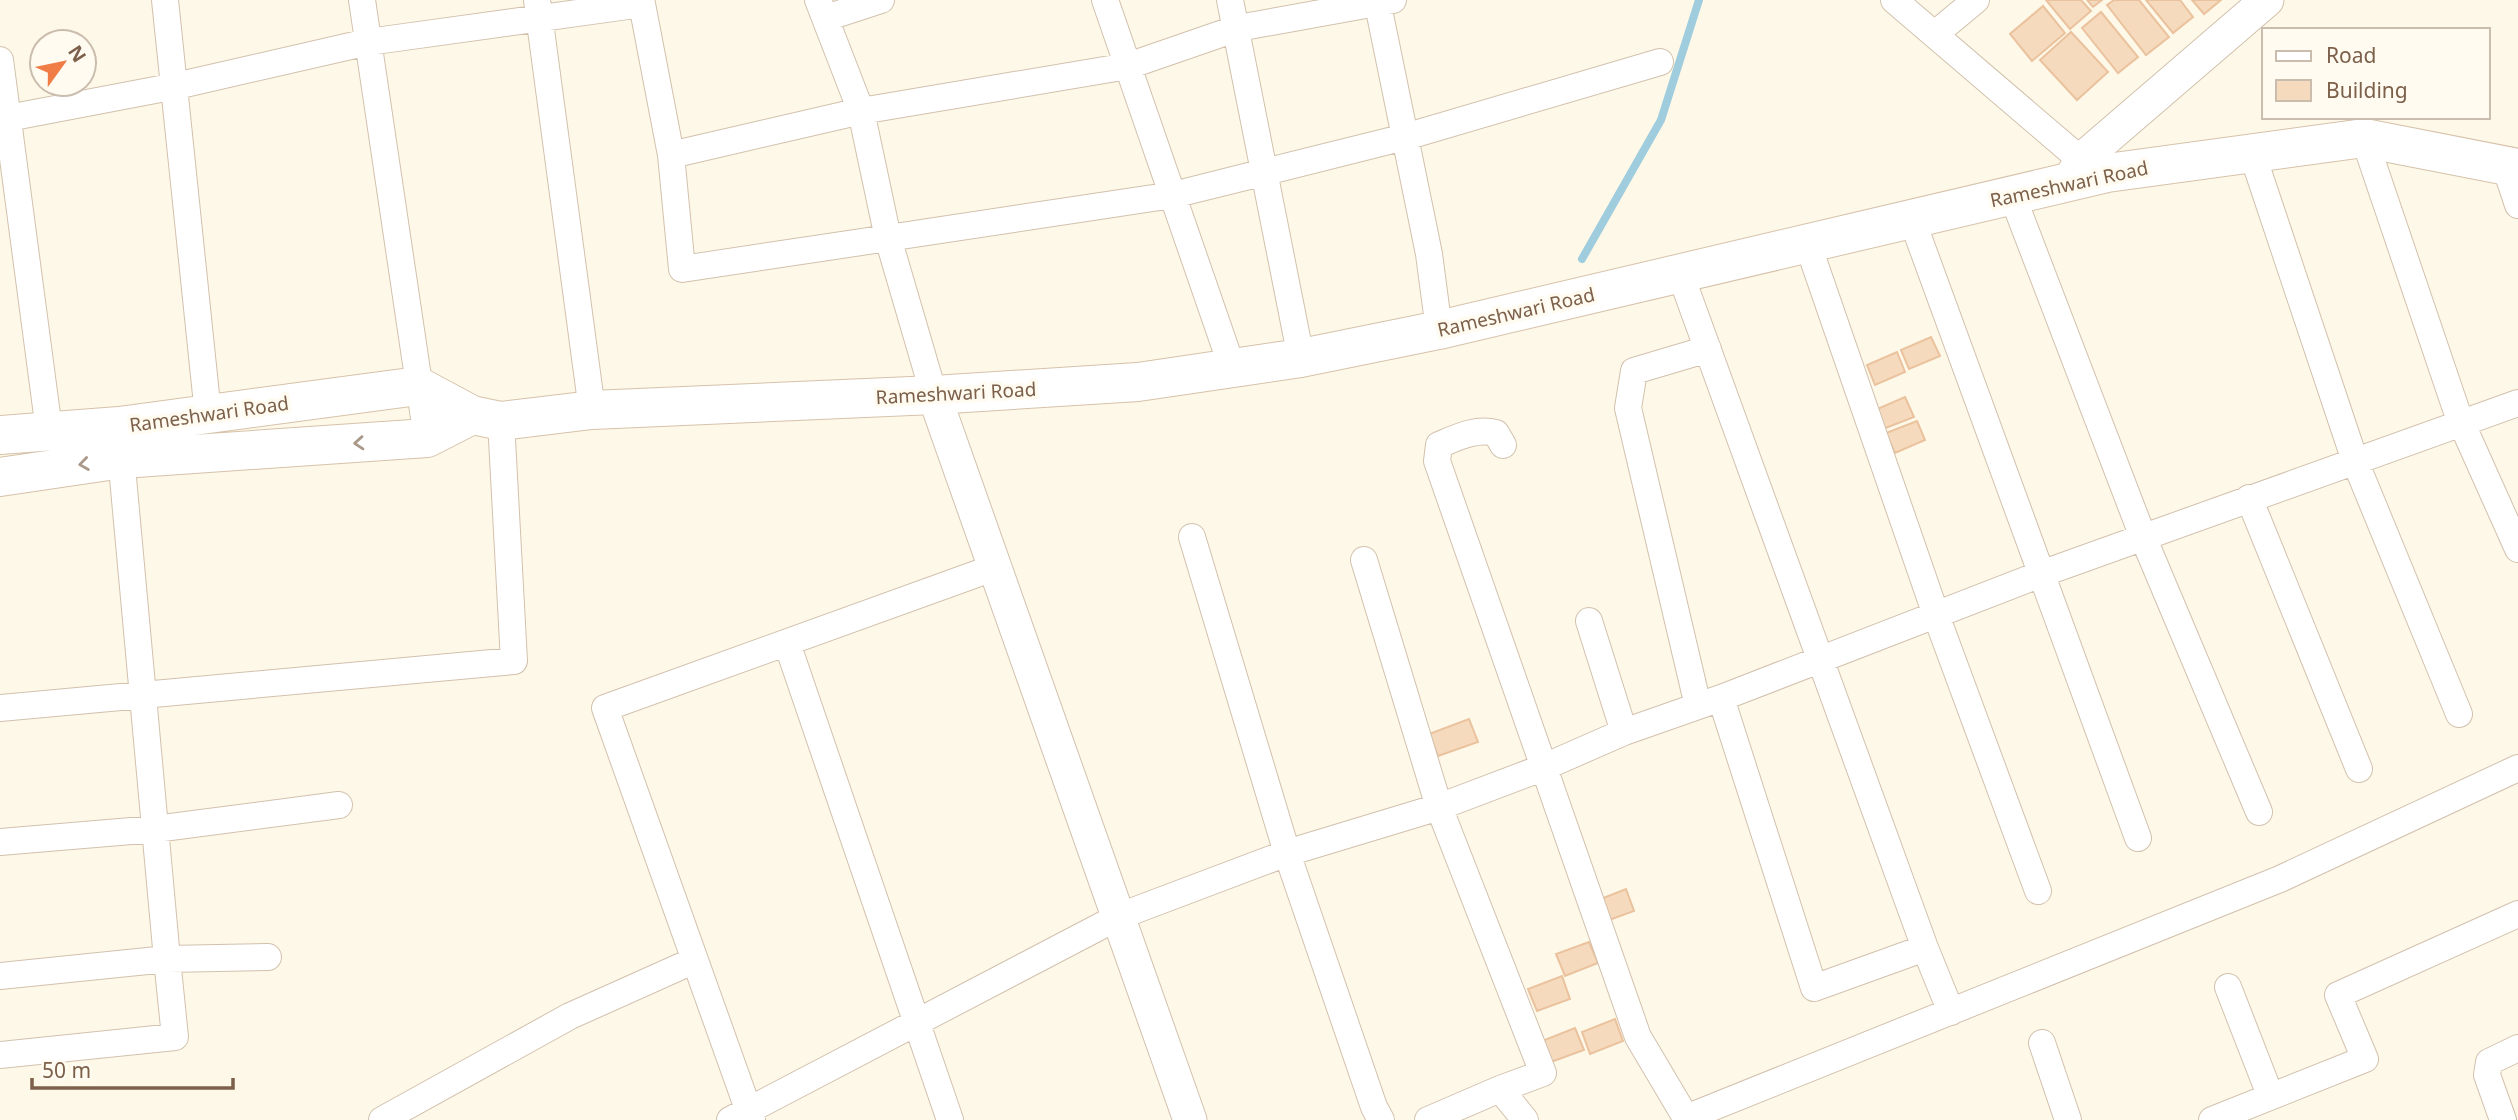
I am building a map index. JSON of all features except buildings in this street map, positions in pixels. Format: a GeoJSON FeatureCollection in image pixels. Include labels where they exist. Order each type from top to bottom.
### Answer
{"type":"FeatureCollection","features":[{"type":"Feature","properties":{"kind":"main road","name":"Rameshwari Road"},"geometry":{"type":"LineString","coordinates":[[486,418],[592,410],[934,395],[1138,382],[1301,358],[1439,330],[2012,195],[2075,171],[2107,173],[2364,138],[2511,167]]}},
{"type":"Feature","properties":{"kind":"main road","name":"Rameshwari Road"},"geometry":{"type":"LineString","coordinates":[[0,435],[49,430],[120,442],[208,414],[418,386]]}},
{"type":"Feature","properties":{"kind":"main road"},"geometry":{"type":"LineString","coordinates":[[418,386],[486,418]]}},
{"type":"Feature","properties":{"kind":"main road"},"geometry":{"type":"LineString","coordinates":[[0,477],[120,442],[427,438],[486,418]]}},
{"type":"Feature","properties":{"kind":"street"},"geometry":{"type":"LineString","coordinates":[[165,0],[208,414]]}},
{"type":"Feature","properties":{"kind":"street"},"geometry":{"type":"LineString","coordinates":[[362,0],[427,438]]}},
{"type":"Feature","properties":{"kind":"street"},"geometry":{"type":"LineString","coordinates":[[881,0],[822,9],[861,111],[888,238],[934,395],[1190,1120]]}},
{"type":"Feature","properties":{"kind":"street"},"geometry":{"type":"LineString","coordinates":[[1105,0],[1231,367]]}},
{"type":"Feature","properties":{"kind":"street"},"geometry":{"type":"LineString","coordinates":[[1230,0],[1238,28],[1301,358]]}},
{"type":"Feature","properties":{"kind":"street"},"geometry":{"type":"LineString","coordinates":[[1895,0],[1935,34],[2075,171],[2267,0]]}},
{"type":"Feature","properties":{"kind":"street"},"geometry":{"type":"LineString","coordinates":[[1935,34],[1976,0]]}},
{"type":"Feature","properties":{"kind":"street"},"geometry":{"type":"LineString","coordinates":[[671,155],[861,111],[1128,66],[1238,28],[1382,1],[1405,137],[1429,254],[1439,330]]}},
{"type":"Feature","properties":{"kind":"street"},"geometry":{"type":"LineString","coordinates":[[8,118],[539,9],[642,4],[671,155],[682,269],[1173,195],[1266,174],[1405,137],[1660,62]]}},
{"type":"Feature","properties":{"kind":"street"},"geometry":{"type":"LineString","coordinates":[[539,9],[592,410]]}},
{"type":"Feature","properties":{"kind":"street"},"geometry":{"type":"LineString","coordinates":[[0,60],[49,430]]}},
{"type":"Feature","properties":{"kind":"street"},"geometry":{"type":"LineString","coordinates":[[2364,138],[2462,423],[2518,549]]}},
{"type":"Feature","properties":{"kind":"street"},"geometry":{"type":"LineString","coordinates":[[2252,153],[2355,461],[2459,714]]}},
{"type":"Feature","properties":{"kind":"street"},"geometry":{"type":"LineString","coordinates":[[2511,167],[2518,205]]}},
{"type":"Feature","properties":{"kind":"street"},"geometry":{"type":"LineString","coordinates":[[2012,195],[2143,537],[2259,811]]}},
{"type":"Feature","properties":{"kind":"street"},"geometry":{"type":"LineString","coordinates":[[1912,217],[2138,838]]}},
{"type":"Feature","properties":{"kind":"street"},"geometry":{"type":"LineString","coordinates":[[1807,242],[1936,615],[2038,891]]}},
{"type":"Feature","properties":{"kind":"street"},"geometry":{"type":"LineString","coordinates":[[1680,273],[1925,948],[1951,1012]]}},
{"type":"Feature","properties":{"kind":"street"},"geometry":{"type":"LineString","coordinates":[[1708,349],[1634,371],[1628,408],[1709,702],[1814,988],[1925,948]]}},
{"type":"Feature","properties":{"kind":"street"},"geometry":{"type":"LineString","coordinates":[[993,568],[605,708],[695,960],[743,1116],[916,1021],[1120,916],[1287,853],[1439,807],[1542,768],[1624,732],[1821,661],[2041,574],[2518,403]]}},
{"type":"Feature","properties":{"kind":"street"},"geometry":{"type":"LineString","coordinates":[[0,709],[514,660],[486,418]]}},
{"type":"Feature","properties":{"kind":"street"},"geometry":{"type":"LineString","coordinates":[[1503,444],[1496,433],[1483,430],[1462,435],[1439,445],[1437,461],[1638,1037],[1686,1119],[2280,878],[2518,768]]}},
{"type":"Feature","properties":{"kind":"street"},"geometry":{"type":"LineString","coordinates":[[0,1055],[175,1037],[120,442]]}},
{"type":"Feature","properties":{"kind":"street"},"geometry":{"type":"LineString","coordinates":[[2249,498],[2359,769]]}},
{"type":"Feature","properties":{"kind":"street"},"geometry":{"type":"LineString","coordinates":[[1192,537],[1287,853],[1374,1107],[1381,1120]]}},
{"type":"Feature","properties":{"kind":"street"},"geometry":{"type":"LineString","coordinates":[[1364,560],[1439,807],[1543,1073],[1427,1120]]}},
{"type":"Feature","properties":{"kind":"street"},"geometry":{"type":"LineString","coordinates":[[1589,621],[1624,732]]}},
{"type":"Feature","properties":{"kind":"street"},"geometry":{"type":"LineString","coordinates":[[787,643],[950,1120]]}},
{"type":"Feature","properties":{"kind":"street"},"geometry":{"type":"LineString","coordinates":[[0,842],[155,830],[339,804]]}},
{"type":"Feature","properties":{"kind":"street"},"geometry":{"type":"LineString","coordinates":[[2212,1120],[2365,1059],[2338,995],[2518,914]]}},
{"type":"Feature","properties":{"kind":"street"},"geometry":{"type":"LineString","coordinates":[[0,976],[167,959],[268,957]]}},
{"type":"Feature","properties":{"kind":"street"},"geometry":{"type":"LineString","coordinates":[[383,1120],[570,1016],[695,960]]}},
{"type":"Feature","properties":{"kind":"street"},"geometry":{"type":"LineString","coordinates":[[2228,987],[2270,1095]]}},
{"type":"Feature","properties":{"kind":"street"},"geometry":{"type":"LineString","coordinates":[[2042,1043],[2068,1120]]}},
{"type":"Feature","properties":{"kind":"street"},"geometry":{"type":"LineString","coordinates":[[2503,1120],[2487,1075],[2489,1062],[2518,1048]]}},
{"type":"Feature","properties":{"kind":"street"},"geometry":{"type":"LineString","coordinates":[[1500,1089],[1525,1120]]}},
{"type":"Feature","properties":{"kind":"waterway"},"geometry":{"type":"LineString","coordinates":[[1582,259],[1661,120],[1699,0]]}}]}
